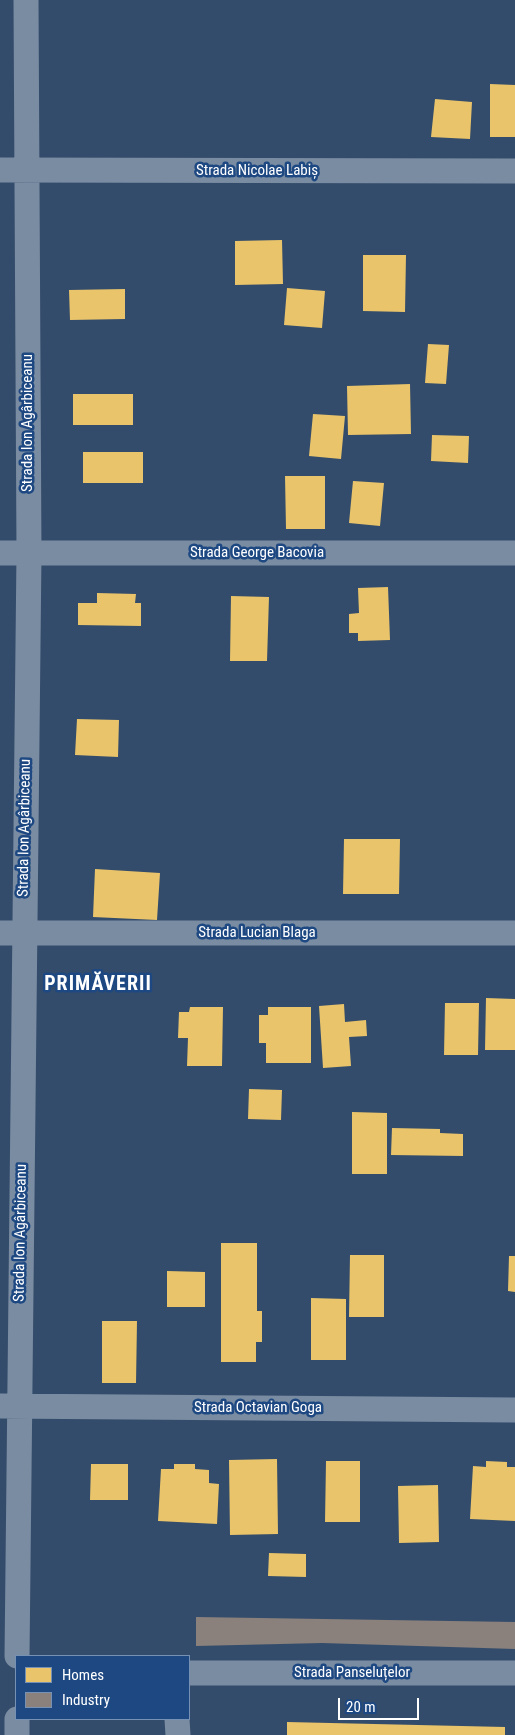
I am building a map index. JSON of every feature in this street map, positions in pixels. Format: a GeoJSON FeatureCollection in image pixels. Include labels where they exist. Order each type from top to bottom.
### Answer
{"type":"FeatureCollection","features":[{"type":"Feature","properties":{"kind":"street","name":"Strada Ion Agârbiceanu"},"geometry":{"type":"LineString","coordinates":[[18,1655],[10,1406],[12,933],[29,553],[26,0]]}},
{"type":"Feature","properties":{"kind":"street","name":"Strada Nicolae Labiș"},"geometry":{"type":"LineString","coordinates":[[0,170],[515,171]]}},
{"type":"Feature","properties":{"kind":"street","name":"Strada George Bacovia"},"geometry":{"type":"LineString","coordinates":[[0,553],[515,553]]}},
{"type":"Feature","properties":{"kind":"street","name":"Strada Lucian Blaga"},"geometry":{"type":"LineString","coordinates":[[12,933],[515,933]]}},
{"type":"Feature","properties":{"kind":"street","name":"Strada Octavian Goga"},"geometry":{"type":"LineString","coordinates":[[10,1406],[515,1410]]}},
{"type":"Feature","properties":{"kind":"street","name":"Strada Panseluțelor"},"geometry":{"type":"LineString","coordinates":[[190,1673],[515,1673]]}},
{"type":"Feature","properties":{"kind":"street"},"geometry":{"type":"LineString","coordinates":[[17,1720],[17,1735]]}},
{"type":"Feature","properties":{"kind":"street"},"geometry":{"type":"LineString","coordinates":[[177,1720],[178,1735]]}},
{"type":"Feature","properties":{"kind":"building: Homes"},"geometry":{"type":"Polygon","coordinates":[[[490,84],[515,85],[515,137],[490,137],[490,84]]]}},
{"type":"Feature","properties":{"kind":"building: Homes"},"geometry":{"type":"Polygon","coordinates":[[[435,99],[472,102],[470,139],[431,137],[435,99]]]}},
{"type":"Feature","properties":{"kind":"building: Homes"},"geometry":{"type":"Polygon","coordinates":[[[282,240],[283,284],[235,285],[235,241],[282,240]]]}},
{"type":"Feature","properties":{"kind":"building: Homes"},"geometry":{"type":"Polygon","coordinates":[[[363,255],[406,255],[405,312],[363,311],[363,255]]]}},
{"type":"Feature","properties":{"kind":"building: Homes"},"geometry":{"type":"Polygon","coordinates":[[[287,288],[325,291],[322,328],[284,325],[287,288]]]}},
{"type":"Feature","properties":{"kind":"building: Homes"},"geometry":{"type":"Polygon","coordinates":[[[125,289],[125,319],[70,320],[69,290],[125,289]]]}},
{"type":"Feature","properties":{"kind":"building: Homes"},"geometry":{"type":"Polygon","coordinates":[[[428,344],[449,345],[446,384],[425,383],[428,344]]]}},
{"type":"Feature","properties":{"kind":"building: Homes"},"geometry":{"type":"Polygon","coordinates":[[[410,384],[411,434],[348,435],[347,386],[410,384]]]}},
{"type":"Feature","properties":{"kind":"building: Homes"},"geometry":{"type":"Polygon","coordinates":[[[73,394],[133,394],[133,425],[73,425],[73,394]]]}},
{"type":"Feature","properties":{"kind":"building: Homes"},"geometry":{"type":"Polygon","coordinates":[[[313,414],[345,416],[341,459],[309,456],[313,414]]]}},
{"type":"Feature","properties":{"kind":"building: Homes"},"geometry":{"type":"Polygon","coordinates":[[[432,435],[469,436],[468,463],[431,461],[432,435]]]}},
{"type":"Feature","properties":{"kind":"building: Homes"},"geometry":{"type":"Polygon","coordinates":[[[83,452],[143,452],[143,483],[83,483],[83,452]]]}},
{"type":"Feature","properties":{"kind":"building: Homes"},"geometry":{"type":"Polygon","coordinates":[[[285,476],[325,476],[325,529],[286,529],[285,476]]]}},
{"type":"Feature","properties":{"kind":"building: Homes"},"geometry":{"type":"Polygon","coordinates":[[[353,481],[384,483],[380,526],[349,523],[353,481]]]}},
{"type":"Feature","properties":{"kind":"building: Homes"},"geometry":{"type":"Polygon","coordinates":[[[388,587],[390,640],[358,641],[358,633],[349,633],[349,614],[359,613],[358,588],[388,587]]]}},
{"type":"Feature","properties":{"kind":"building: Homes"},"geometry":{"type":"Polygon","coordinates":[[[97,593],[136,594],[135,603],[141,603],[141,626],[78,625],[78,603],[97,603],[97,593]]]}},
{"type":"Feature","properties":{"kind":"building: Homes"},"geometry":{"type":"Polygon","coordinates":[[[231,596],[269,597],[267,661],[230,661],[231,596]]]}},
{"type":"Feature","properties":{"kind":"building: Homes"},"geometry":{"type":"Polygon","coordinates":[[[77,719],[119,720],[118,757],[75,755],[77,719]]]}},
{"type":"Feature","properties":{"kind":"building: Homes"},"geometry":{"type":"Polygon","coordinates":[[[344,839],[400,839],[399,894],[343,894],[344,839]]]}},
{"type":"Feature","properties":{"kind":"building: Homes"},"geometry":{"type":"Polygon","coordinates":[[[95,869],[160,873],[157,920],[93,917],[95,869]]]}},
{"type":"Feature","properties":{"kind":"building: Homes"},"geometry":{"type":"Polygon","coordinates":[[[486,998],[515,999],[515,1050],[485,1050],[486,998]]]}},
{"type":"Feature","properties":{"kind":"building: Homes"},"geometry":{"type":"Polygon","coordinates":[[[445,1003],[479,1003],[478,1055],[444,1055],[445,1003]]]}},
{"type":"Feature","properties":{"kind":"building: Homes"},"geometry":{"type":"Polygon","coordinates":[[[344,1004],[345,1022],[366,1020],[367,1036],[349,1037],[351,1066],[323,1068],[319,1006],[344,1004]]]}},
{"type":"Feature","properties":{"kind":"building: Homes"},"geometry":{"type":"Polygon","coordinates":[[[190,1007],[223,1007],[222,1066],[187,1066],[188,1038],[178,1038],[179,1012],[189,1012],[190,1007]]]}},
{"type":"Feature","properties":{"kind":"building: Homes"},"geometry":{"type":"Polygon","coordinates":[[[268,1007],[311,1007],[311,1063],[266,1063],[266,1043],[259,1043],[259,1015],[268,1015],[268,1007]]]}},
{"type":"Feature","properties":{"kind":"building: Homes"},"geometry":{"type":"Polygon","coordinates":[[[249,1089],[282,1090],[281,1120],[248,1119],[249,1089]]]}},
{"type":"Feature","properties":{"kind":"building: Homes"},"geometry":{"type":"Polygon","coordinates":[[[352,1112],[387,1113],[387,1174],[352,1174],[352,1112]]]}},
{"type":"Feature","properties":{"kind":"building: Homes"},"geometry":{"type":"Polygon","coordinates":[[[392,1128],[440,1129],[440,1133],[463,1134],[463,1156],[391,1155],[392,1128]]]}},
{"type":"Feature","properties":{"kind":"building: Homes"},"geometry":{"type":"Polygon","coordinates":[[[221,1243],[257,1243],[257,1311],[262,1311],[262,1342],[256,1342],[256,1362],[221,1362],[221,1243]]]}},
{"type":"Feature","properties":{"kind":"building: Homes"},"geometry":{"type":"Polygon","coordinates":[[[350,1255],[384,1255],[384,1317],[349,1317],[350,1255]]]}},
{"type":"Feature","properties":{"kind":"building: Homes"},"geometry":{"type":"Polygon","coordinates":[[[509,1256],[515,1256],[515,1292],[508,1291],[509,1256]]]}},
{"type":"Feature","properties":{"kind":"building: Homes"},"geometry":{"type":"Polygon","coordinates":[[[167,1271],[205,1272],[205,1307],[167,1307],[167,1271]]]}},
{"type":"Feature","properties":{"kind":"building: Homes"},"geometry":{"type":"Polygon","coordinates":[[[311,1298],[346,1299],[346,1360],[311,1360],[311,1298]]]}},
{"type":"Feature","properties":{"kind":"building: Homes"},"geometry":{"type":"Polygon","coordinates":[[[102,1321],[137,1321],[136,1383],[102,1383],[102,1321]]]}},
{"type":"Feature","properties":{"kind":"building: Homes"},"geometry":{"type":"Polygon","coordinates":[[[277,1459],[278,1534],[230,1535],[229,1460],[277,1459]]]}},
{"type":"Feature","properties":{"kind":"building: Homes"},"geometry":{"type":"Polygon","coordinates":[[[326,1461],[360,1461],[360,1522],[325,1522],[326,1461]]]}},
{"type":"Feature","properties":{"kind":"building: Homes"},"geometry":{"type":"Polygon","coordinates":[[[486,1461],[507,1462],[507,1467],[515,1467],[515,1521],[470,1519],[473,1466],[486,1467],[486,1461]]]}},
{"type":"Feature","properties":{"kind":"building: Homes"},"geometry":{"type":"Polygon","coordinates":[[[91,1464],[128,1464],[128,1500],[90,1500],[91,1464]]]}},
{"type":"Feature","properties":{"kind":"building: Homes"},"geometry":{"type":"Polygon","coordinates":[[[174,1464],[195,1464],[195,1469],[209,1470],[209,1483],[219,1484],[217,1524],[158,1521],[161,1469],[174,1469],[174,1464]]]}},
{"type":"Feature","properties":{"kind":"building: Homes"},"geometry":{"type":"Polygon","coordinates":[[[438,1485],[439,1542],[399,1543],[398,1486],[438,1485]]]}},
{"type":"Feature","properties":{"kind":"building: Homes"},"geometry":{"type":"Polygon","coordinates":[[[269,1553],[306,1554],[306,1577],[268,1576],[269,1553]]]}},
{"type":"Feature","properties":{"kind":"building: Homes"},"geometry":{"type":"Polygon","coordinates":[[[287,1722],[505,1727],[505,1735],[287,1735],[287,1722]]]}},
{"type":"Feature","properties":{"kind":"building: Industry"},"geometry":{"type":"Polygon","coordinates":[[[196,1617],[515,1622],[515,1649],[322,1643],[196,1646],[196,1617]]]}},
{"type":"Feature","properties":{"kind":"district","name":"PRIMĂVERII"},"geometry":{"type":"Point","coordinates":[98,985]}}]}
